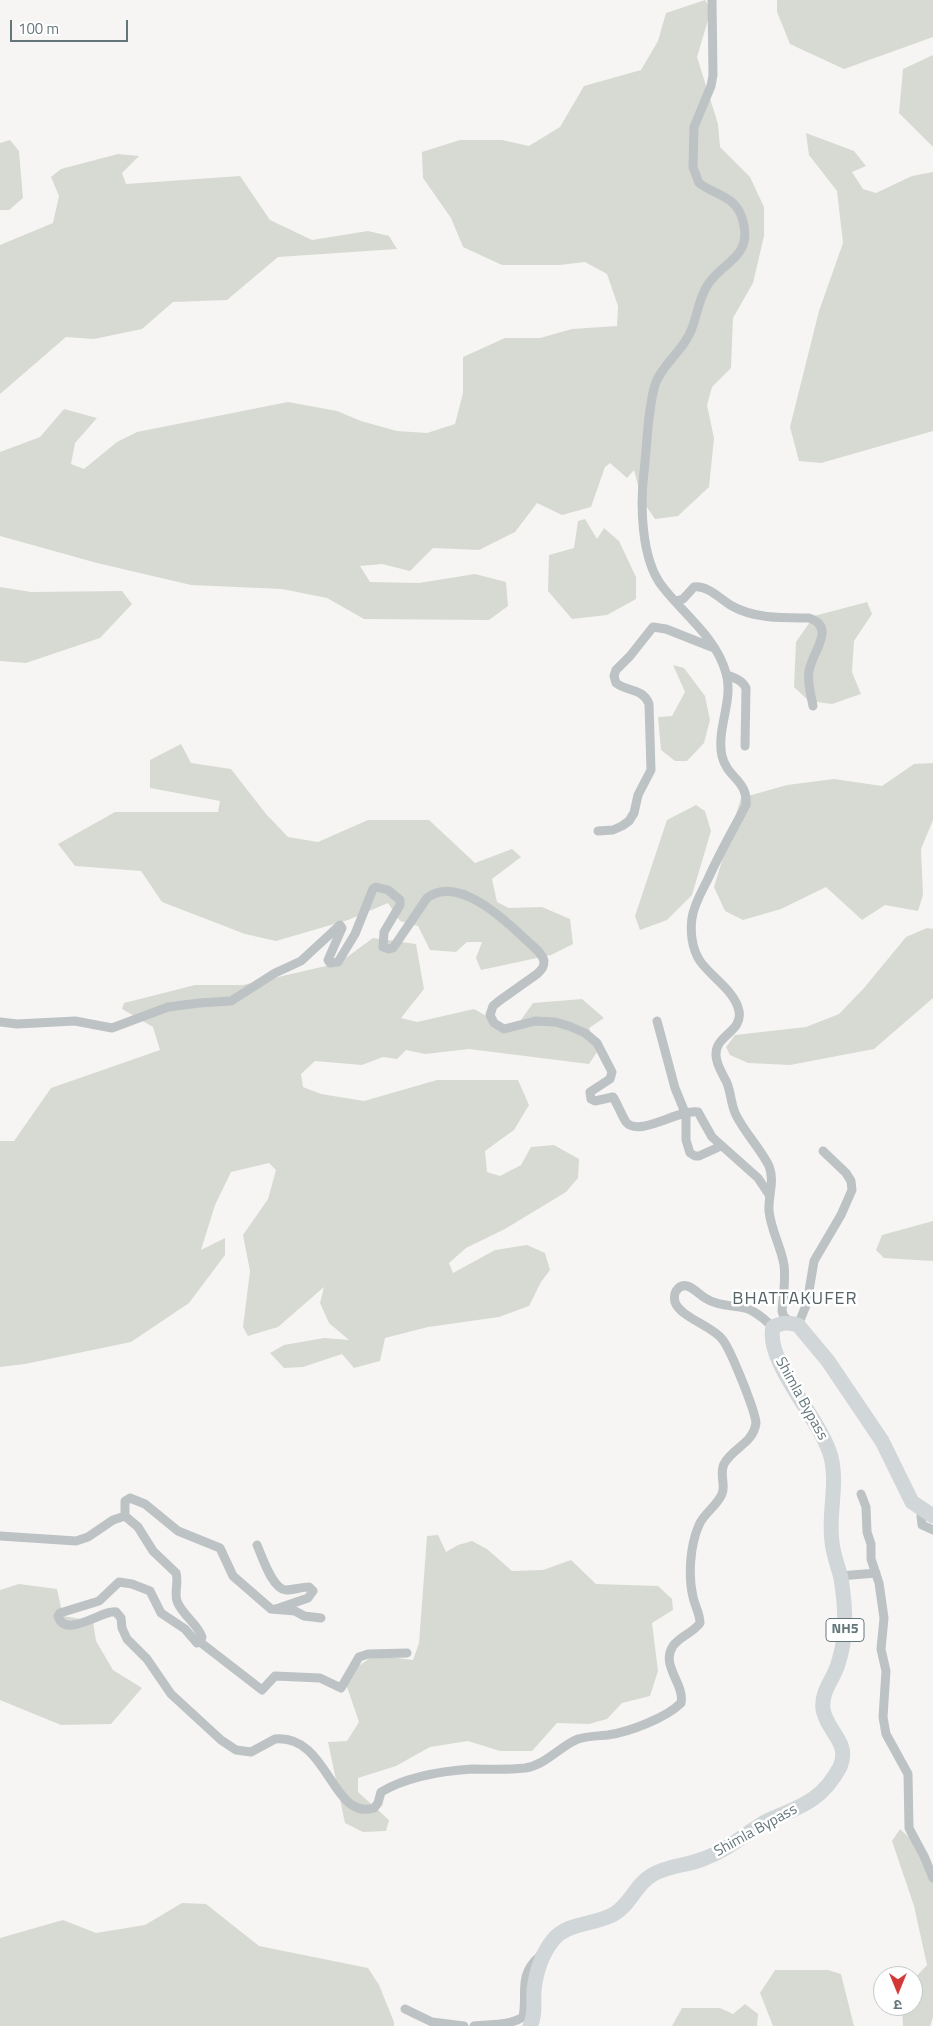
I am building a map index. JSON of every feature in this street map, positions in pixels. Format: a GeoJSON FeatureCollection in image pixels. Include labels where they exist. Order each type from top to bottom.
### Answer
{"type":"FeatureCollection","features":[{"type":"Feature","properties":{"kind":"highway"},"geometry":{"type":"LineString","coordinates":[[773,1327],[779,1323],[794,1324],[828,1361],[882,1441],[912,1502],[929,1514]]}},
{"type":"Feature","properties":{"kind":"highway","name":"Shimla Bypass"},"geometry":{"type":"LineString","coordinates":[[530,2026],[534,2010],[537,1972],[544,1953],[554,1938],[566,1930],[615,1913],[626,1905],[637,1889],[650,1876],[671,1866],[700,1860],[723,1851],[768,1820],[815,1798],[830,1783],[840,1766],[843,1750],[823,1710],[824,1692],[837,1667],[844,1638],[846,1612],[832,1544],[831,1514],[834,1481],[831,1457],[824,1436],[774,1351],[772,1340],[773,1327]]}},
{"type":"Feature","properties":{"kind":"street"},"geometry":{"type":"LineString","coordinates":[[712,0],[713,75],[711,86],[694,127],[693,167],[699,183],[723,194],[730,200],[743,221],[744,231],[740,254],[707,285],[690,333],[683,345],[664,367],[656,383],[652,402],[641,504],[643,530],[654,570],[661,585],[696,622],[721,659],[727,675],[728,687],[722,756],[727,768],[744,787],[747,795],[746,805],[700,895],[692,918],[692,940],[700,961],[737,1004],[740,1020],[735,1028],[722,1039],[717,1047],[716,1056],[730,1090],[736,1116],[770,1168],[772,1178],[769,1209],[784,1267],[782,1311],[784,1317],[794,1324],[807,1303],[814,1261],[841,1215],[852,1190],[851,1181],[846,1172],[823,1151]]}},
{"type":"Feature","properties":{"kind":"street"},"geometry":{"type":"LineString","coordinates":[[676,601],[683,599],[694,586],[698,586],[712,592],[745,613],[816,620],[821,625],[823,631],[822,639],[812,659],[809,672],[813,706]]}},
{"type":"Feature","properties":{"kind":"street"},"geometry":{"type":"LineString","coordinates":[[598,831],[612,830],[628,821],[634,813],[640,791],[651,770],[649,704],[647,698],[641,692],[621,687],[616,683],[614,676],[616,670],[653,627],[666,629],[714,648]]}},
{"type":"Feature","properties":{"kind":"street"},"geometry":{"type":"LineString","coordinates":[[727,675],[739,680],[746,688],[744,746]]}},
{"type":"Feature","properties":{"kind":"street"},"geometry":{"type":"LineString","coordinates":[[0,1022],[17,1024],[75,1021],[112,1028],[168,1008],[199,1003],[231,1001],[274,973],[301,961],[340,925],[342,928],[328,960],[330,963],[338,962],[355,934],[373,889],[376,886],[388,890],[400,900],[400,905],[384,932],[383,947],[389,950],[393,948],[427,898],[433,893],[453,892],[478,901],[506,920],[537,950],[544,962],[543,969],[493,1006],[490,1015],[494,1023],[504,1029],[535,1021],[555,1022],[585,1033],[597,1043],[612,1072],[610,1079],[590,1092],[591,1099],[595,1101],[613,1097],[626,1122],[633,1126],[650,1124],[685,1112],[698,1112],[712,1137],[758,1178],[770,1196]]}},
{"type":"Feature","properties":{"kind":"street"},"geometry":{"type":"LineString","coordinates":[[657,1021],[675,1088],[685,1112],[688,1149],[692,1155],[699,1156],[721,1146]]}},
{"type":"Feature","properties":{"kind":"street"},"geometry":{"type":"LineString","coordinates":[[407,1653],[368,1654],[359,1657],[341,1688],[320,1678],[276,1676],[262,1690],[200,1642],[197,1643],[185,1629],[164,1616],[150,1591],[122,1582],[117,1583],[99,1600],[86,1606],[66,1610],[58,1616],[61,1622],[66,1624],[87,1622],[111,1612],[118,1614],[127,1638],[147,1659],[171,1694],[221,1740],[236,1750],[247,1752],[254,1752],[275,1739],[297,1743],[314,1754],[343,1797],[351,1806],[360,1809],[370,1809],[377,1806],[380,1794],[396,1784],[446,1772],[534,1766],[578,1740],[638,1727],[681,1703],[681,1688],[671,1670],[670,1652],[674,1645],[696,1629],[700,1623],[693,1596],[691,1577],[692,1558],[698,1527],[702,1519],[722,1495],[723,1466],[726,1460],[751,1438],[756,1423],[756,1418],[730,1351],[722,1338],[682,1311],[675,1303],[674,1294],[678,1288],[686,1285],[694,1288],[705,1298],[718,1304],[746,1308],[758,1314],[773,1327]]}},
{"type":"Feature","properties":{"kind":"street"},"geometry":{"type":"LineString","coordinates":[[861,1494],[866,1507],[866,1526],[871,1544],[871,1559],[876,1573],[884,1618],[881,1655],[886,1671],[883,1717],[886,1734],[908,1774],[909,1828],[933,1878]]}},
{"type":"Feature","properties":{"kind":"street"},"geometry":{"type":"LineString","coordinates":[[200,1642],[202,1637],[200,1631],[177,1600],[178,1578],[176,1573],[153,1551],[138,1527],[125,1516],[125,1501],[128,1499],[135,1499],[145,1504],[175,1529],[220,1548],[233,1576],[273,1610],[296,1611],[304,1616],[322,1618]]}},
{"type":"Feature","properties":{"kind":"street"},"geometry":{"type":"LineString","coordinates":[[929,1514],[921,1516],[922,1525],[933,1530]]}},
{"type":"Feature","properties":{"kind":"street"},"geometry":{"type":"LineString","coordinates":[[0,1536],[76,1541],[88,1537],[113,1520],[125,1516]]}},
{"type":"Feature","properties":{"kind":"street"},"geometry":{"type":"LineString","coordinates":[[257,1545],[273,1581],[279,1588],[285,1590],[309,1587],[312,1591],[308,1598],[273,1610]]}},
{"type":"Feature","properties":{"kind":"street"},"geometry":{"type":"LineString","coordinates":[[840,1576],[876,1573]]}},
{"type":"Feature","properties":{"kind":"street"},"geometry":{"type":"LineString","coordinates":[[474,2026],[507,2024],[523,2017],[524,1980],[528,1968],[544,1953]]}},
{"type":"Feature","properties":{"kind":"street"},"geometry":{"type":"LineString","coordinates":[[405,2009],[432,2022],[464,2026]]}},
{"type":"Feature","properties":{"kind":"shaded area"},"geometry":{"type":"Polygon","coordinates":[[[705,0],[711,10],[697,57],[718,124],[720,147],[750,177],[764,207],[764,236],[753,283],[733,318],[731,368],[712,387],[707,405],[714,438],[709,487],[678,516],[655,519],[642,500],[634,470],[627,478],[610,463],[605,467],[591,507],[562,515],[537,503],[515,532],[479,550],[433,548],[410,571],[382,564],[360,566],[370,582],[419,583],[475,574],[506,582],[508,606],[489,620],[364,619],[327,598],[282,589],[191,585],[97,563],[0,536],[0,452],[40,437],[64,409],[97,418],[75,443],[71,464],[84,469],[117,442],[137,432],[288,402],[337,411],[361,421],[397,431],[427,433],[455,424],[463,393],[463,357],[505,338],[540,338],[572,329],[617,326],[618,306],[607,274],[585,262],[560,265],[502,265],[463,247],[451,218],[423,178],[422,152],[460,140],[502,140],[529,146],[560,127],[584,86],[641,70],[658,41],[666,13],[705,0]]]}},
{"type":"Feature","properties":{"kind":"shaded area"},"geometry":{"type":"Polygon","coordinates":[[[777,0],[933,0],[933,37],[844,69],[790,44],[777,12],[777,0]]]}},
{"type":"Feature","properties":{"kind":"shaded area"},"geometry":{"type":"Polygon","coordinates":[[[933,55],[933,147],[899,113],[903,69],[933,55]]]}},
{"type":"Feature","properties":{"kind":"shaded area"},"geometry":{"type":"Polygon","coordinates":[[[806,133],[854,151],[866,166],[852,172],[863,189],[876,193],[912,176],[933,172],[933,431],[821,463],[799,461],[790,427],[819,311],[843,243],[837,191],[809,155],[806,133]]]}},
{"type":"Feature","properties":{"kind":"shaded area"},"geometry":{"type":"Polygon","coordinates":[[[10,140],[19,151],[23,198],[9,210],[0,210],[0,143],[10,140]]]}},
{"type":"Feature","properties":{"kind":"shaded area"},"geometry":{"type":"Polygon","coordinates":[[[118,154],[139,156],[122,173],[126,184],[240,176],[270,220],[312,240],[368,231],[389,236],[397,249],[278,257],[227,300],[173,302],[142,329],[94,339],[66,337],[0,394],[0,245],[53,223],[59,196],[51,177],[61,169],[118,154]]]}},
{"type":"Feature","properties":{"kind":"shaded area"},"geometry":{"type":"Polygon","coordinates":[[[585,519],[597,539],[604,528],[619,541],[636,577],[636,599],[607,615],[572,619],[548,591],[549,555],[574,548],[578,521],[585,519]]]}},
{"type":"Feature","properties":{"kind":"shaded area"},"geometry":{"type":"Polygon","coordinates":[[[0,587],[31,592],[122,591],[132,604],[100,638],[26,663],[0,661],[0,587]]]}},
{"type":"Feature","properties":{"kind":"shaded area"},"geometry":{"type":"Polygon","coordinates":[[[867,602],[872,614],[854,641],[852,672],[861,694],[832,704],[809,701],[794,687],[796,642],[814,616],[867,602]]]}},
{"type":"Feature","properties":{"kind":"shaded area"},"geometry":{"type":"Polygon","coordinates":[[[673,665],[684,668],[705,696],[710,720],[704,743],[687,761],[675,761],[661,750],[658,717],[672,716],[685,692],[673,665]]]}},
{"type":"Feature","properties":{"kind":"shaded area"},"geometry":{"type":"Polygon","coordinates":[[[181,744],[191,763],[231,769],[266,814],[288,837],[318,842],[368,820],[429,820],[475,863],[512,849],[521,857],[492,879],[497,902],[509,908],[542,907],[570,919],[573,944],[551,955],[481,970],[476,958],[482,942],[467,942],[456,952],[430,950],[418,926],[400,921],[388,903],[348,920],[276,941],[245,934],[162,902],[141,871],[75,866],[58,844],[115,812],[218,812],[220,801],[150,788],[150,760],[181,744]]]}},
{"type":"Feature","properties":{"kind":"shaded area"},"geometry":{"type":"Polygon","coordinates":[[[933,763],[933,820],[921,849],[923,895],[918,911],[885,905],[862,920],[826,887],[781,909],[743,920],[725,911],[714,887],[741,798],[787,785],[834,779],[882,786],[914,764],[933,763]]]}},
{"type":"Feature","properties":{"kind":"shaded area"},"geometry":{"type":"Polygon","coordinates":[[[696,805],[705,811],[711,831],[692,895],[667,920],[640,930],[635,916],[667,820],[696,805]]]}},
{"type":"Feature","properties":{"kind":"shaded area"},"geometry":{"type":"Polygon","coordinates":[[[927,928],[933,929],[933,998],[874,1049],[790,1065],[748,1063],[730,1055],[726,1047],[735,1035],[806,1027],[839,1014],[864,988],[906,937],[927,928]]]}},
{"type":"Feature","properties":{"kind":"shaded area"},"geometry":{"type":"Polygon","coordinates":[[[373,938],[416,944],[424,989],[401,1018],[417,1022],[474,1009],[513,1031],[533,1003],[582,999],[604,1018],[589,1028],[597,1052],[589,1064],[469,1049],[425,1054],[406,1050],[397,1059],[383,1057],[362,1065],[315,1061],[301,1074],[303,1087],[321,1094],[364,1101],[437,1080],[518,1080],[529,1105],[514,1130],[485,1151],[487,1172],[500,1176],[521,1165],[531,1147],[554,1145],[579,1159],[578,1178],[566,1192],[505,1229],[466,1248],[449,1263],[453,1273],[495,1250],[527,1245],[545,1253],[550,1270],[541,1282],[529,1306],[499,1317],[428,1327],[385,1338],[380,1361],[354,1368],[342,1354],[303,1367],[284,1368],[270,1353],[284,1345],[324,1338],[349,1340],[329,1323],[320,1303],[324,1287],[278,1327],[248,1336],[243,1327],[250,1271],[243,1235],[268,1199],[276,1170],[269,1163],[231,1172],[215,1205],[201,1250],[225,1238],[225,1255],[189,1303],[131,1342],[25,1364],[0,1367],[0,1141],[14,1141],[51,1088],[160,1050],[153,1027],[122,1009],[124,1003],[195,985],[243,985],[339,963],[373,938]]]}},
{"type":"Feature","properties":{"kind":"shaded area"},"geometry":{"type":"Polygon","coordinates":[[[933,1221],[933,1261],[884,1258],[876,1250],[882,1235],[933,1221]]]}},
{"type":"Feature","properties":{"kind":"shaded area"},"geometry":{"type":"Polygon","coordinates":[[[438,1535],[446,1552],[458,1545],[472,1541],[487,1549],[512,1571],[543,1570],[571,1560],[596,1584],[658,1586],[672,1599],[673,1610],[652,1623],[658,1671],[650,1696],[622,1703],[607,1719],[589,1724],[557,1723],[532,1751],[500,1751],[468,1741],[430,1747],[396,1766],[358,1778],[358,1792],[389,1820],[386,1831],[363,1832],[345,1823],[328,1742],[347,1741],[359,1722],[346,1684],[353,1670],[374,1655],[413,1660],[419,1643],[427,1536],[438,1535]]]}},
{"type":"Feature","properties":{"kind":"shaded area"},"geometry":{"type":"Polygon","coordinates":[[[19,1584],[57,1589],[63,1616],[93,1621],[96,1641],[113,1670],[142,1688],[111,1724],[61,1725],[0,1700],[0,1590],[19,1584]]]}},
{"type":"Feature","properties":{"kind":"shaded area"},"geometry":{"type":"Polygon","coordinates":[[[900,1829],[912,1840],[933,1882],[933,2017],[930,2026],[903,2026],[902,2016],[923,2016],[923,1969],[927,1965],[914,1906],[892,1841],[900,1829]]]}},
{"type":"Feature","properties":{"kind":"shaded area"},"geometry":{"type":"Polygon","coordinates":[[[182,1903],[206,1904],[259,1946],[368,1968],[379,1985],[394,2026],[0,2026],[0,1938],[63,1920],[96,1933],[145,1925],[182,1903]]]}},
{"type":"Feature","properties":{"kind":"shaded area"},"geometry":{"type":"Polygon","coordinates":[[[775,1970],[828,1970],[841,1974],[854,2026],[773,2026],[760,1993],[775,1970]]]}},
{"type":"Feature","properties":{"kind":"shaded area"},"geometry":{"type":"Polygon","coordinates":[[[745,2004],[758,2014],[757,2026],[672,2026],[682,2008],[720,2008],[733,2014],[745,2004]]]}},
{"type":"Feature","properties":{"kind":"district","name":"BHATTAKUFER"},"geometry":{"type":"Point","coordinates":[795,1300]}}]}
